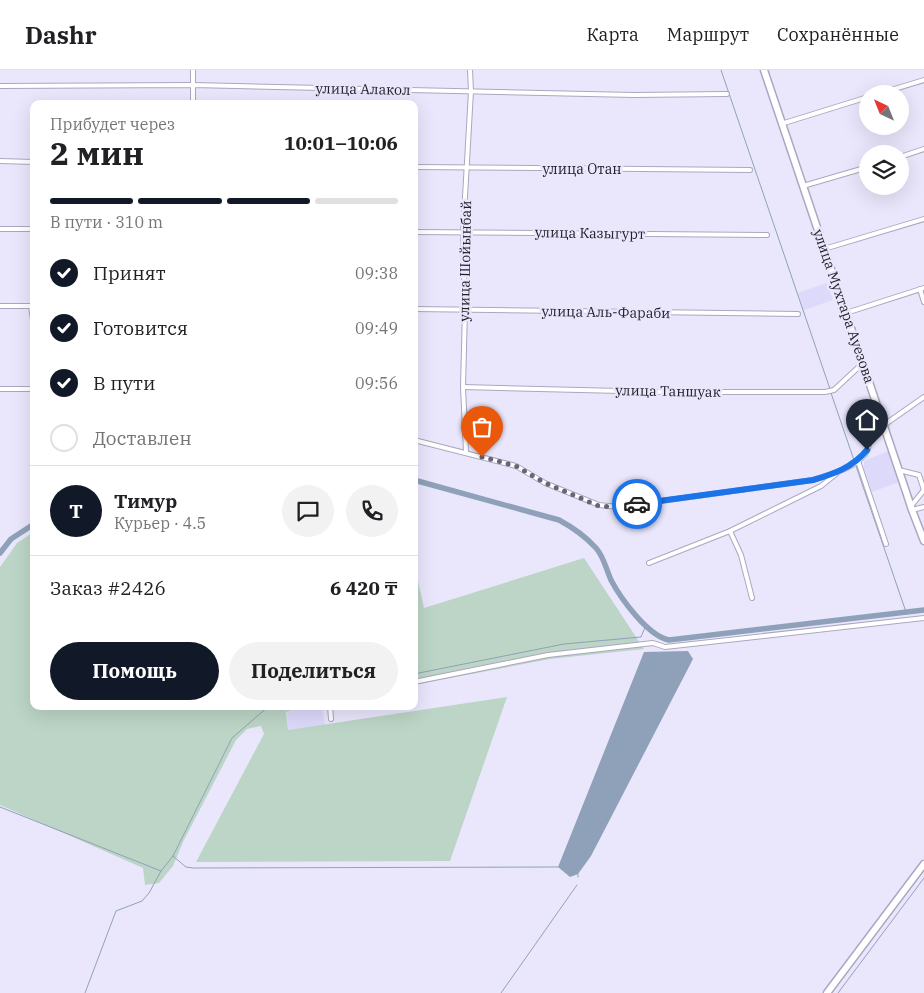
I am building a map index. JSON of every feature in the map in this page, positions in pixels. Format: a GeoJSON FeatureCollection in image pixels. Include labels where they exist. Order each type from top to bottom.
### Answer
{"type":"FeatureCollection","features":[{"type":"Feature","properties":{"kind":"main road","name":"улица Мухтара Ауезова"},"geometry":{"type":"LineString","coordinates":[[764,70],[911,508],[924,541]]}},
{"type":"Feature","properties":{"kind":"main road"},"geometry":{"type":"LineString","coordinates":[[827,993],[924,864]]}},
{"type":"Feature","properties":{"kind":"street"},"geometry":{"type":"LineString","coordinates":[[193,70],[193,100]]}},
{"type":"Feature","properties":{"kind":"street","name":"улица Шойынбай"},"geometry":{"type":"LineString","coordinates":[[466,452],[463,387],[465,310],[463,232],[468,168],[470,70]]}},
{"type":"Feature","properties":{"kind":"street"},"geometry":{"type":"LineString","coordinates":[[908,85],[924,80]]}},
{"type":"Feature","properties":{"kind":"street","name":"улица Алакол"},"geometry":{"type":"LineString","coordinates":[[0,86],[193,85],[634,95],[727,94]]}},
{"type":"Feature","properties":{"kind":"street"},"geometry":{"type":"LineString","coordinates":[[781,124],[859,100]]}},
{"type":"Feature","properties":{"kind":"street"},"geometry":{"type":"LineString","coordinates":[[909,154],[924,149]]}},
{"type":"Feature","properties":{"kind":"street"},"geometry":{"type":"LineString","coordinates":[[0,161],[30,162]]}},
{"type":"Feature","properties":{"kind":"street","name":"улица Отан"},"geometry":{"type":"LineString","coordinates":[[418,167],[750,170]]}},
{"type":"Feature","properties":{"kind":"street"},"geometry":{"type":"LineString","coordinates":[[803,186],[859,170]]}},
{"type":"Feature","properties":{"kind":"street"},"geometry":{"type":"LineString","coordinates":[[824,249],[924,219]]}},
{"type":"Feature","properties":{"kind":"street"},"geometry":{"type":"LineString","coordinates":[[0,229],[30,229]]}},
{"type":"Feature","properties":{"kind":"street","name":"улица Казыгурт"},"geometry":{"type":"LineString","coordinates":[[418,232],[766,235]]}},
{"type":"Feature","properties":{"kind":"street"},"geometry":{"type":"LineString","coordinates":[[846,313],[922,288],[924,302]]}},
{"type":"Feature","properties":{"kind":"street"},"geometry":{"type":"LineString","coordinates":[[0,306],[30,306]]}},
{"type":"Feature","properties":{"kind":"street","name":"улица Аль-Фараби"},"geometry":{"type":"LineString","coordinates":[[418,309],[798,314]]}},
{"type":"Feature","properties":{"kind":"street","name":"улица Таншуак"},"geometry":{"type":"LineString","coordinates":[[463,387],[662,392],[830,390],[863,363]]}},
{"type":"Feature","properties":{"kind":"street"},"geometry":{"type":"LineString","coordinates":[[0,389],[30,389]]}},
{"type":"Feature","properties":{"kind":"street"},"geometry":{"type":"LineString","coordinates":[[649,563],[730,530],[810,492],[856,462],[867,450],[875,397]]}},
{"type":"Feature","properties":{"kind":"street"},"geometry":{"type":"LineString","coordinates":[[884,425],[924,397]]}},
{"type":"Feature","properties":{"kind":"street"},"geometry":{"type":"LineString","coordinates":[[418,441],[516,466],[545,483],[599,506],[618,507],[807,481],[837,473]]}},
{"type":"Feature","properties":{"kind":"street"},"geometry":{"type":"LineString","coordinates":[[856,462],[886,544]]}},
{"type":"Feature","properties":{"kind":"street"},"geometry":{"type":"LineString","coordinates":[[899,470],[921,478],[924,490],[911,508]]}},
{"type":"Feature","properties":{"kind":"street"},"geometry":{"type":"LineString","coordinates":[[807,481],[810,492]]}},
{"type":"Feature","properties":{"kind":"street"},"geometry":{"type":"LineString","coordinates":[[911,508],[924,507]]}},
{"type":"Feature","properties":{"kind":"street"},"geometry":{"type":"LineString","coordinates":[[730,530],[741,555],[752,598]]}},
{"type":"Feature","properties":{"kind":"street"},"geometry":{"type":"LineString","coordinates":[[418,681],[548,655],[653,643],[665,647],[924,618]]}},
{"type":"Feature","properties":{"kind":"street"},"geometry":{"type":"LineString","coordinates":[[330,710],[331,719]]}},
{"type":"Feature","properties":{"kind":"shaded area"},"geometry":{"type":"Polygon","coordinates":[[[827,283],[833,300],[804,310],[798,293],[827,283]]]}},
{"type":"Feature","properties":{"kind":"shaded area"},"geometry":{"type":"Polygon","coordinates":[[[888,451],[899,482],[872,492],[864,469],[864,461],[888,451]]]}},
{"type":"Feature","properties":{"kind":"shaded area"},"geometry":{"type":"Polygon","coordinates":[[[294,710],[322,710],[325,725],[288,730],[287,712],[294,710]]]}},
{"type":"Feature","properties":{"kind":"green space"},"geometry":{"type":"Polygon","coordinates":[[[30,535],[30,710],[292,710],[286,712],[288,730],[507,697],[450,861],[196,862],[264,734],[261,726],[247,729],[236,740],[183,842],[173,866],[159,883],[145,885],[143,868],[0,805],[0,567],[17,543],[30,535]]]}},
{"type":"Feature","properties":{"kind":"green space"},"geometry":{"type":"Polygon","coordinates":[[[584,558],[644,649],[550,659],[418,684],[418,581],[424,608],[584,558]]]}},
{"type":"Feature","properties":{"kind":"water"},"geometry":{"type":"Polygon","coordinates":[[[688,651],[693,659],[591,856],[578,874],[570,877],[558,867],[644,652],[688,651]]]}},
{"type":"Feature","properties":{"kind":"waterway"},"geometry":{"type":"LineString","coordinates":[[721,70],[830,389]]}},
{"type":"Feature","properties":{"kind":"waterway"},"geometry":{"type":"LineString","coordinates":[[831,393],[906,612]]}},
{"type":"Feature","properties":{"kind":"waterway"},"geometry":{"type":"LineString","coordinates":[[418,481],[559,520],[569,526],[588,540],[599,552],[611,580],[636,616],[652,632],[669,640],[924,610]]}},
{"type":"Feature","properties":{"kind":"waterway"},"geometry":{"type":"LineString","coordinates":[[0,553],[11,539],[30,527]]}},
{"type":"Feature","properties":{"kind":"waterway"},"geometry":{"type":"LineString","coordinates":[[418,673],[564,644],[641,637],[646,625]]}},
{"type":"Feature","properties":{"kind":"waterway"},"geometry":{"type":"LineString","coordinates":[[85,993],[116,911],[142,901],[149,893],[161,871],[173,856],[232,738],[264,710]]}},
{"type":"Feature","properties":{"kind":"waterway"},"geometry":{"type":"LineString","coordinates":[[0,807],[161,871]]}},
{"type":"Feature","properties":{"kind":"waterway"},"geometry":{"type":"LineString","coordinates":[[173,856],[186,867],[193,868],[558,867]]}},
{"type":"Feature","properties":{"kind":"waterway"},"geometry":{"type":"LineString","coordinates":[[838,993],[924,878]]}},
{"type":"Feature","properties":{"kind":"waterway"},"geometry":{"type":"LineString","coordinates":[[501,993],[577,885]]}},
{"type":"Feature","properties":{"kind":"way so far"},"geometry":{"type":"LineString","coordinates":[[482,457],[516,466],[545,483],[599,506],[618,507],[637,504]]}},
{"type":"Feature","properties":{"kind":"route"},"geometry":{"type":"LineString","coordinates":[[637,504],[813,480],[837,473],[858,461],[867,450]]}}]}
